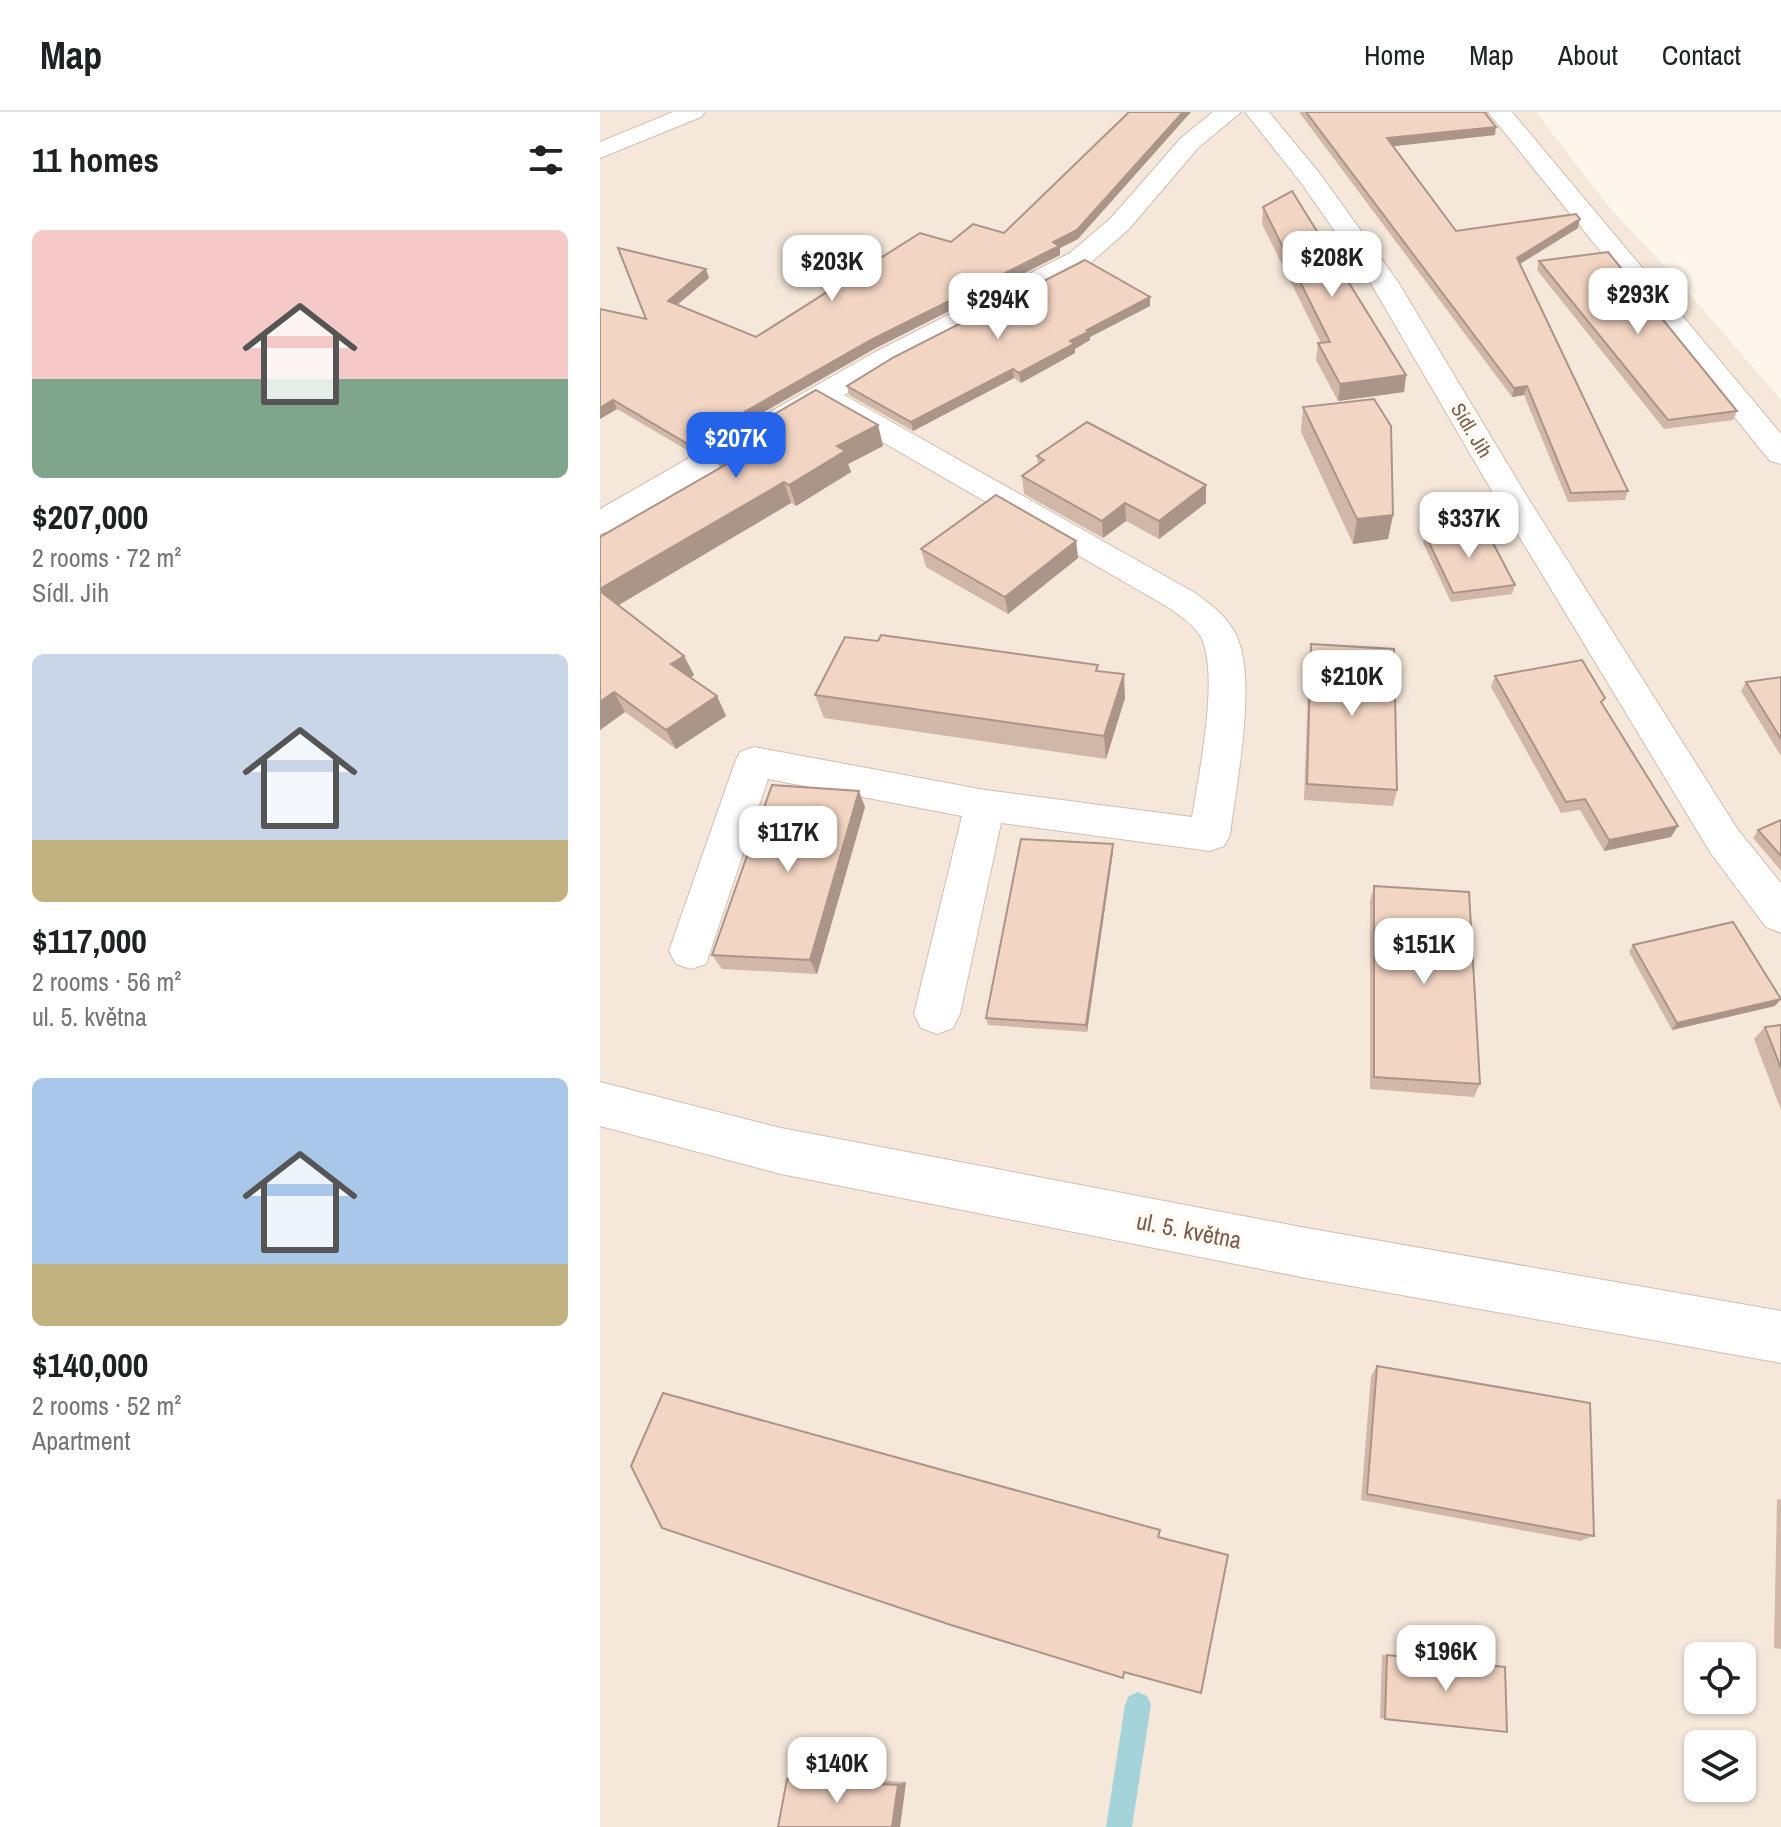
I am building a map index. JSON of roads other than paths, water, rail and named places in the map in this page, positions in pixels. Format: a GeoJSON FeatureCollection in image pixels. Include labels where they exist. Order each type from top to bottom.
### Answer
{"type":"FeatureCollection","features":[{"type":"Feature","properties":{"kind":"street"},"geometry":{"type":"LineString","coordinates":[[600,151],[693,112]]}},
{"type":"Feature","properties":{"kind":"street"},"geometry":{"type":"LineString","coordinates":[[600,523],[820,394],[1079,259],[1102,244],[1125,223],[1199,132],[1229,112]]}},
{"type":"Feature","properties":{"kind":"street","name":"Sídl. Jih"},"geometry":{"type":"LineString","coordinates":[[1257,112],[1311,179],[1384,282],[1512,498],[1724,841],[1781,915]]}},
{"type":"Feature","properties":{"kind":"street"},"geometry":{"type":"LineString","coordinates":[[1500,112],[1781,454]]}},
{"type":"Feature","properties":{"kind":"street"},"geometry":{"type":"LineString","coordinates":[[691,951],[754,762],[985,805],[1210,835],[1226,678],[1221,640],[1204,617],[1183,601],[820,394]]}},
{"type":"Feature","properties":{"kind":"street"},"geometry":{"type":"LineString","coordinates":[[937,1014],[985,805]]}},
{"type":"Feature","properties":{"kind":"street","name":"ul. 5. května"},"geometry":{"type":"LineString","coordinates":[[600,1104],[781,1151],[1301,1252],[1781,1337]]}},
{"type":"Feature","properties":{"kind":"waterway"},"geometry":{"type":"LineString","coordinates":[[1119,1827],[1138,1705]]}}]}
